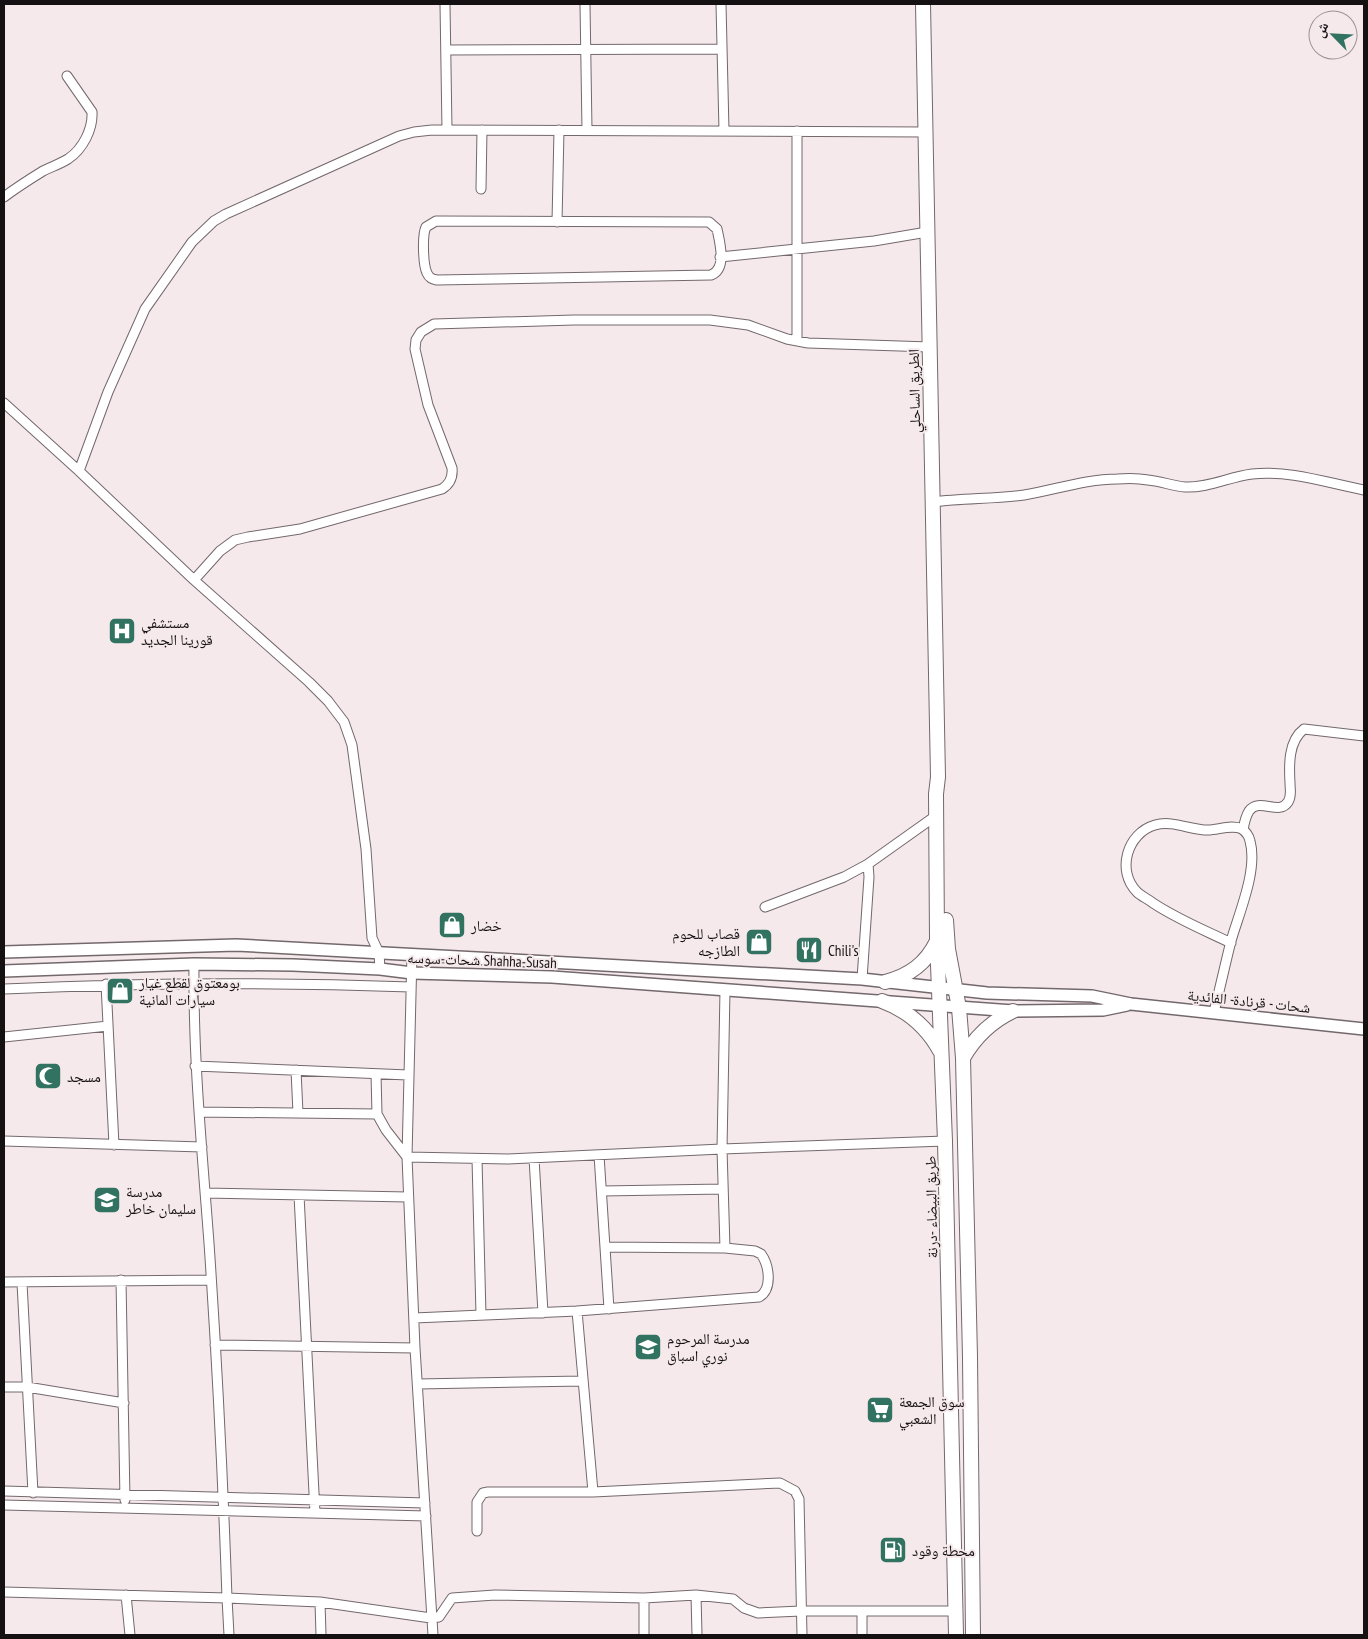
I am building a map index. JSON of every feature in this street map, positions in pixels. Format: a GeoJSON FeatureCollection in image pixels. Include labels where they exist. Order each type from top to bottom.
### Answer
{"type":"FeatureCollection","features":[{"type":"Feature","properties":{"kind":"highway","name":"الطريق الساحلي"},"geometry":{"type":"LineString","coordinates":[[923,4],[938,777]]}},
{"type":"Feature","properties":{"kind":"highway","name":"طريق البيضاء -درنة"},"geometry":{"type":"LineString","coordinates":[[938,777],[937,940],[945,1141],[956,1635]]}},
{"type":"Feature","properties":{"kind":"highway"},"geometry":{"type":"LineString","coordinates":[[938,777],[943,813],[948,949],[959,1008],[963,1058],[970,1357],[973,1635]]}},
{"type":"Feature","properties":{"kind":"highway"},"geometry":{"type":"LineString","coordinates":[[885,982],[896,979],[917,968],[932,951],[937,940]]}},
{"type":"Feature","properties":{"kind":"highway"},"geometry":{"type":"LineString","coordinates":[[882,1001],[906,1012],[917,1020],[930,1035],[940,1052]]}},
{"type":"Feature","properties":{"kind":"highway"},"geometry":{"type":"LineString","coordinates":[[963,1058],[968,1048],[984,1030],[1002,1016],[1013,1011]]}},
{"type":"Feature","properties":{"kind":"main road","name":"شحات-سوسه Shahha-Susah"},"geometry":{"type":"LineString","coordinates":[[4,952],[236,945],[862,979],[987,993],[1092,996],[1131,1004]]}},
{"type":"Feature","properties":{"kind":"main road","name":"شحات-سوسه Shahha-Susah"},"geometry":{"type":"LineString","coordinates":[[4,971],[240,964],[380,969],[412,973],[552,977],[1013,1011],[1103,1010],[1131,1004]]}},
{"type":"Feature","properties":{"kind":"main road","name":"شحات - قرنادة- الفائدية"},"geometry":{"type":"LineString","coordinates":[[1131,1004],[1364,1029]]}},
{"type":"Feature","properties":{"kind":"street"},"geometry":{"type":"LineString","coordinates":[[445,4],[447,130]]}},
{"type":"Feature","properties":{"kind":"street"},"geometry":{"type":"LineString","coordinates":[[585,4],[587,130]]}},
{"type":"Feature","properties":{"kind":"street"},"geometry":{"type":"LineString","coordinates":[[721,4],[724,131]]}},
{"type":"Feature","properties":{"kind":"street"},"geometry":{"type":"LineString","coordinates":[[446,50],[722,49]]}},
{"type":"Feature","properties":{"kind":"street"},"geometry":{"type":"LineString","coordinates":[[4,197],[45,170],[68,159],[80,148],[85,139],[93,118],[92,112],[67,76]]}},
{"type":"Feature","properties":{"kind":"street"},"geometry":{"type":"LineString","coordinates":[[79,471],[108,392],[145,309],[201,232],[226,214],[400,136],[423,130],[926,132]]}},
{"type":"Feature","properties":{"kind":"street"},"geometry":{"type":"LineString","coordinates":[[481,190],[482,130]]}},
{"type":"Feature","properties":{"kind":"street"},"geometry":{"type":"LineString","coordinates":[[556,222],[559,130]]}},
{"type":"Feature","properties":{"kind":"street"},"geometry":{"type":"LineString","coordinates":[[797,131],[797,341]]}},
{"type":"Feature","properties":{"kind":"street"},"geometry":{"type":"LineString","coordinates":[[432,222],[709,222],[717,229],[720,257],[720,269],[711,275],[437,280],[430,278],[426,272],[423,234],[426,227],[432,222]]}},
{"type":"Feature","properties":{"kind":"street"},"geometry":{"type":"LineString","coordinates":[[720,257],[874,241],[927,232]]}},
{"type":"Feature","properties":{"kind":"street"},"geometry":{"type":"LineString","coordinates":[[194,580],[220,550],[235,540],[300,529],[446,486],[450,480],[452,468],[428,405],[415,349],[418,336],[434,324],[554,320],[710,320],[748,325],[797,341],[930,347]]}},
{"type":"Feature","properties":{"kind":"street"},"geometry":{"type":"LineString","coordinates":[[4,403],[194,580],[309,682],[328,701],[344,722],[352,746],[366,849],[372,938],[379,953],[380,969]]}},
{"type":"Feature","properties":{"kind":"street"},"geometry":{"type":"LineString","coordinates":[[933,502],[1025,495],[1114,479],[1148,480],[1184,487],[1204,486],[1252,474],[1290,474],[1364,490]]}},
{"type":"Feature","properties":{"kind":"street"},"geometry":{"type":"LineString","coordinates":[[1243,830],[1250,810],[1254,807],[1260,805],[1278,808],[1288,802],[1291,795],[1289,767],[1294,740],[1298,733],[1304,729],[1364,736]]}},
{"type":"Feature","properties":{"kind":"street"},"geometry":{"type":"LineString","coordinates":[[765,907],[844,876],[868,864],[937,815]]}},
{"type":"Feature","properties":{"kind":"street"},"geometry":{"type":"LineString","coordinates":[[1214,1012],[1252,861],[1247,834],[1236,827],[1207,830],[1168,824],[1156,825],[1145,829],[1132,842],[1125,860],[1128,880],[1137,893],[1171,914],[1231,942]]}},
{"type":"Feature","properties":{"kind":"street"},"geometry":{"type":"LineString","coordinates":[[862,979],[869,877],[868,864]]}},
{"type":"Feature","properties":{"kind":"street"},"geometry":{"type":"LineString","coordinates":[[412,954],[408,1075],[408,1197],[432,1635]]}},
{"type":"Feature","properties":{"kind":"street"},"geometry":{"type":"LineString","coordinates":[[194,964],[195,1066],[215,1345],[224,1497],[229,1635]]}},
{"type":"Feature","properties":{"kind":"street"},"geometry":{"type":"LineString","coordinates":[[4,989],[106,984],[193,983],[341,984],[411,987]]}},
{"type":"Feature","properties":{"kind":"street"},"geometry":{"type":"LineString","coordinates":[[106,984],[114,1145]]}},
{"type":"Feature","properties":{"kind":"street"},"geometry":{"type":"LineString","coordinates":[[725,990],[722,1148],[725,1248]]}},
{"type":"Feature","properties":{"kind":"street"},"geometry":{"type":"LineString","coordinates":[[4,1037],[108,1026]]}},
{"type":"Feature","properties":{"kind":"street"},"geometry":{"type":"LineString","coordinates":[[195,1066],[408,1075]]}},
{"type":"Feature","properties":{"kind":"street"},"geometry":{"type":"LineString","coordinates":[[296,1070],[298,1113]]}},
{"type":"Feature","properties":{"kind":"street"},"geometry":{"type":"LineString","coordinates":[[376,1074],[377,1114],[386,1130],[407,1157]]}},
{"type":"Feature","properties":{"kind":"street"},"geometry":{"type":"LineString","coordinates":[[199,1112],[377,1114]]}},
{"type":"Feature","properties":{"kind":"street"},"geometry":{"type":"LineString","coordinates":[[407,1157],[534,1158],[722,1148],[945,1141]]}},
{"type":"Feature","properties":{"kind":"street"},"geometry":{"type":"LineString","coordinates":[[4,1142],[202,1147]]}},
{"type":"Feature","properties":{"kind":"street"},"geometry":{"type":"LineString","coordinates":[[600,1154],[609,1309]]}},
{"type":"Feature","properties":{"kind":"street"},"geometry":{"type":"LineString","coordinates":[[477,1158],[481,1315]]}},
{"type":"Feature","properties":{"kind":"street"},"geometry":{"type":"LineString","coordinates":[[534,1158],[543,1313]]}},
{"type":"Feature","properties":{"kind":"street"},"geometry":{"type":"LineString","coordinates":[[602,1191],[723,1189]]}},
{"type":"Feature","properties":{"kind":"street"},"geometry":{"type":"LineString","coordinates":[[205,1193],[408,1197]]}},
{"type":"Feature","properties":{"kind":"street"},"geometry":{"type":"LineString","coordinates":[[299,1195],[305,1346],[315,1513]]}},
{"type":"Feature","properties":{"kind":"street"},"geometry":{"type":"LineString","coordinates":[[414,1318],[577,1311],[759,1297],[766,1292],[768,1286],[767,1264],[761,1254],[755,1251],[725,1248],[605,1247]]}},
{"type":"Feature","properties":{"kind":"street"},"geometry":{"type":"LineString","coordinates":[[121,1280],[126,1508]]}},
{"type":"Feature","properties":{"kind":"street"},"geometry":{"type":"LineString","coordinates":[[4,1282],[211,1280]]}},
{"type":"Feature","properties":{"kind":"street"},"geometry":{"type":"LineString","coordinates":[[22,1283],[33,1493]]}},
{"type":"Feature","properties":{"kind":"street"},"geometry":{"type":"LineString","coordinates":[[577,1311],[593,1492]]}},
{"type":"Feature","properties":{"kind":"street"},"geometry":{"type":"LineString","coordinates":[[215,1345],[415,1348]]}},
{"type":"Feature","properties":{"kind":"street"},"geometry":{"type":"LineString","coordinates":[[418,1384],[583,1381]]}},
{"type":"Feature","properties":{"kind":"street"},"geometry":{"type":"LineString","coordinates":[[4,1387],[27,1387],[124,1403]]}},
{"type":"Feature","properties":{"kind":"street"},"geometry":{"type":"LineString","coordinates":[[477,1531],[477,1502],[483,1493],[593,1492],[780,1483],[795,1491],[799,1500],[802,1635]]}},
{"type":"Feature","properties":{"kind":"street"},"geometry":{"type":"LineString","coordinates":[[4,1491],[425,1504]]}},
{"type":"Feature","properties":{"kind":"street"},"geometry":{"type":"LineString","coordinates":[[4,1505],[426,1516]]}},
{"type":"Feature","properties":{"kind":"street"},"geometry":{"type":"LineString","coordinates":[[4,1592],[320,1602],[432,1618],[439,1617],[452,1598],[504,1595],[644,1598],[696,1596],[733,1599],[744,1608],[758,1613],[801,1611],[955,1611]]}},
{"type":"Feature","properties":{"kind":"street"},"geometry":{"type":"LineString","coordinates":[[126,1595],[130,1635]]}},
{"type":"Feature","properties":{"kind":"street"},"geometry":{"type":"LineString","coordinates":[[696,1596],[697,1635]]}},
{"type":"Feature","properties":{"kind":"street"},"geometry":{"type":"LineString","coordinates":[[644,1598],[644,1635]]}},
{"type":"Feature","properties":{"kind":"street"},"geometry":{"type":"LineString","coordinates":[[320,1602],[322,1635]]}},
{"type":"Feature","properties":{"kind":"street"},"geometry":{"type":"LineString","coordinates":[[862,1611],[862,1635]]}},
{"type":"Feature","properties":{"kind":"place","name":"مستشفي قورينا الجديد"},"geometry":{"type":"Point","coordinates":[122,631]}},
{"type":"Feature","properties":{"kind":"place","name":"خضار"},"geometry":{"type":"Point","coordinates":[452,925]}},
{"type":"Feature","properties":{"kind":"place","name":"قصاب للحوم الطازجه"},"geometry":{"type":"Point","coordinates":[759,942]}},
{"type":"Feature","properties":{"kind":"place","name":"Chili's"},"geometry":{"type":"Point","coordinates":[809,950]}},
{"type":"Feature","properties":{"kind":"place","name":"بومعتوق لقطع غيار سيارات المانية"},"geometry":{"type":"Point","coordinates":[120,991]}},
{"type":"Feature","properties":{"kind":"place","name":"مسجد"},"geometry":{"type":"Point","coordinates":[48,1076]}},
{"type":"Feature","properties":{"kind":"place","name":"مدرسة سليمان خاطر"},"geometry":{"type":"Point","coordinates":[107,1200]}},
{"type":"Feature","properties":{"kind":"place","name":"مدرسة المرحوم نوري اسباق"},"geometry":{"type":"Point","coordinates":[648,1347]}},
{"type":"Feature","properties":{"kind":"place","name":"سوق الجمعة الشعبي"},"geometry":{"type":"Point","coordinates":[880,1410]}},
{"type":"Feature","properties":{"kind":"place","name":"محطة وقود"},"geometry":{"type":"Point","coordinates":[893,1550]}}]}
